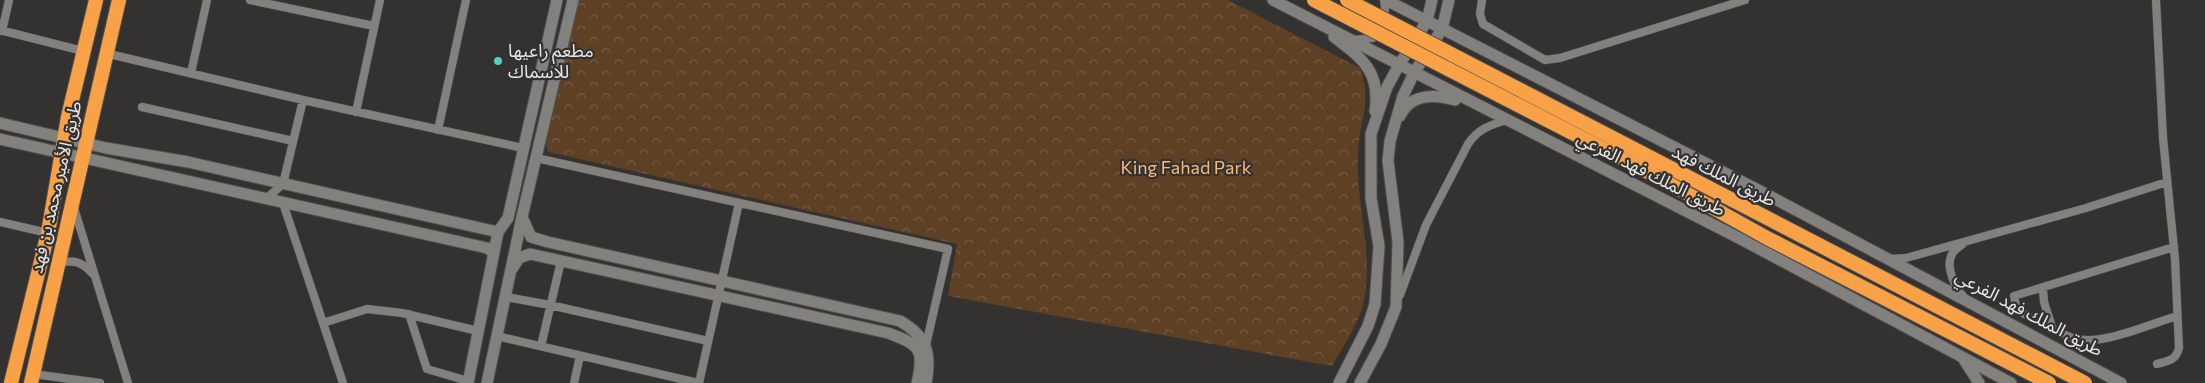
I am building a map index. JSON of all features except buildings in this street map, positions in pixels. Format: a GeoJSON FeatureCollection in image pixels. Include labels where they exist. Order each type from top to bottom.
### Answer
{"type":"FeatureCollection","features":[{"type":"Feature","properties":{"kind":"highway","name":"طريق الأمير محمد بن فهد"},"geometry":{"type":"LineString","coordinates":[[11,383],[48,233],[65,138],[83,51],[96,0]]}},
{"type":"Feature","properties":{"kind":"highway","name":"طريق الأمير محمد بن فهد"},"geometry":{"type":"LineString","coordinates":[[32,378],[105,52],[119,0]]}},
{"type":"Feature","properties":{"kind":"highway","name":"طريق الملك فهد"},"geometry":{"type":"LineString","coordinates":[[1314,0],[1652,174],[1767,238],[2049,383]]}},
{"type":"Feature","properties":{"kind":"highway","name":"طريق الملك فهد"},"geometry":{"type":"LineString","coordinates":[[1347,0],[2085,383]]}},
{"type":"Feature","properties":{"kind":"street"},"geometry":{"type":"LineString","coordinates":[[9,0],[1,30],[83,51]]}},
{"type":"Feature","properties":{"kind":"street"},"geometry":{"type":"LineString","coordinates":[[191,73],[207,0]]}},
{"type":"Feature","properties":{"kind":"street"},"geometry":{"type":"LineString","coordinates":[[250,0],[374,26]]}},
{"type":"Feature","properties":{"kind":"street"},"geometry":{"type":"LineString","coordinates":[[290,8],[292,0]]}},
{"type":"Feature","properties":{"kind":"street"},"geometry":{"type":"LineString","coordinates":[[356,112],[380,0]]}},
{"type":"Feature","properties":{"kind":"street"},"geometry":{"type":"LineString","coordinates":[[438,130],[466,0]]}},
{"type":"Feature","properties":{"kind":"street"},"geometry":{"type":"LineString","coordinates":[[409,314],[427,369],[468,382],[498,232],[508,218],[522,148],[557,0]]}},
{"type":"Feature","properties":{"kind":"street"},"geometry":{"type":"LineString","coordinates":[[487,383],[522,217],[573,0]]}},
{"type":"Feature","properties":{"kind":"street","name":"طريق الملك فهد الفرعي"},"geometry":{"type":"LineString","coordinates":[[1273,0],[1478,106],[1737,236],[2011,383]]}},
{"type":"Feature","properties":{"kind":"street"},"geometry":{"type":"LineString","coordinates":[[1352,40],[1373,38],[1381,27],[1386,12],[1385,0]]}},
{"type":"Feature","properties":{"kind":"street","name":"طريق الملك فهد الفرعي"},"geometry":{"type":"LineString","coordinates":[[1385,0],[1530,72],[1890,259],[2121,383]]}},
{"type":"Feature","properties":{"kind":"street"},"geometry":{"type":"LineString","coordinates":[[1371,134],[1387,87],[1399,64],[1427,21],[1432,0]]}},
{"type":"Feature","properties":{"kind":"street"},"geometry":{"type":"LineString","coordinates":[[1396,307],[1398,242],[1388,161],[1390,141],[1403,96],[1414,73],[1442,29],[1449,0]]}},
{"type":"Feature","properties":{"kind":"street"},"geometry":{"type":"LineString","coordinates":[[1482,0],[1480,14],[1483,24],[1545,60],[1560,58],[1745,0]]}},
{"type":"Feature","properties":{"kind":"street"},"geometry":{"type":"LineString","coordinates":[[2156,0],[2167,182],[2174,247],[2179,348],[2177,356],[2173,360],[2157,364]]}},
{"type":"Feature","properties":{"kind":"street"},"geometry":{"type":"LineString","coordinates":[[1313,20],[1362,58],[1368,66],[1376,94],[1371,134],[1372,198],[1379,246],[1375,304],[1368,326],[1339,383]]}},
{"type":"Feature","properties":{"kind":"street"},"geometry":{"type":"LineString","coordinates":[[105,52],[303,100],[522,148]]}},
{"type":"Feature","properties":{"kind":"street"},"geometry":{"type":"LineString","coordinates":[[1390,141],[1404,108],[1414,100],[1439,95],[1478,106]]}},
{"type":"Feature","properties":{"kind":"street"},"geometry":{"type":"LineString","coordinates":[[267,198],[283,184],[303,100]]}},
{"type":"Feature","properties":{"kind":"street"},"geometry":{"type":"LineString","coordinates":[[142,107],[293,141]]}},
{"type":"Feature","properties":{"kind":"street"},"geometry":{"type":"LineString","coordinates":[[1360,383],[1381,344],[1426,225],[1468,144],[1475,134],[1486,126],[1507,120]]}},
{"type":"Feature","properties":{"kind":"street"},"geometry":{"type":"LineString","coordinates":[[0,123],[188,162],[498,232]]}},
{"type":"Feature","properties":{"kind":"street"},"geometry":{"type":"LineString","coordinates":[[0,138],[81,158],[487,248],[494,253]]}},
{"type":"Feature","properties":{"kind":"street"},"geometry":{"type":"LineString","coordinates":[[536,158],[948,249],[926,345],[926,383]]}},
{"type":"Feature","properties":{"kind":"street"},"geometry":{"type":"LineString","coordinates":[[1890,259],[1906,258],[1965,242],[2086,208],[2167,182]]}},
{"type":"Feature","properties":{"kind":"street"},"geometry":{"type":"LineString","coordinates":[[72,201],[88,265],[95,275],[128,383]]}},
{"type":"Feature","properties":{"kind":"street"},"geometry":{"type":"LineString","coordinates":[[283,203],[343,383]]}},
{"type":"Feature","properties":{"kind":"street"},"geometry":{"type":"LineString","coordinates":[[497,336],[698,383],[738,203]]}},
{"type":"Feature","properties":{"kind":"street"},"geometry":{"type":"LineString","coordinates":[[522,217],[530,237],[900,321],[915,330],[926,345]]}},
{"type":"Feature","properties":{"kind":"street"},"geometry":{"type":"LineString","coordinates":[[0,222],[48,233]]}},
{"type":"Feature","properties":{"kind":"street"},"geometry":{"type":"LineString","coordinates":[[1965,242],[1952,253],[1950,260],[1957,290],[1967,300]]}},
{"type":"Feature","properties":{"kind":"street"},"geometry":{"type":"LineString","coordinates":[[2174,247],[2042,289],[2014,296],[2017,310],[2076,339],[2093,340],[2178,316]]}},
{"type":"Feature","properties":{"kind":"street"},"geometry":{"type":"LineString","coordinates":[[512,269],[519,258],[530,254],[888,334],[907,340],[916,346],[922,360],[917,383]]}},
{"type":"Feature","properties":{"kind":"street"},"geometry":{"type":"LineString","coordinates":[[58,262],[70,260],[88,265]]}},
{"type":"Feature","properties":{"kind":"street"},"geometry":{"type":"LineString","coordinates":[[541,346],[562,261]]}},
{"type":"Feature","properties":{"kind":"street"},"geometry":{"type":"LineString","coordinates":[[2042,289],[2052,328]]}},
{"type":"Feature","properties":{"kind":"street"},"geometry":{"type":"LineString","coordinates":[[506,297],[550,305],[708,341]]}},
{"type":"Feature","properties":{"kind":"street"},"geometry":{"type":"LineString","coordinates":[[323,323],[367,309],[409,314],[478,331]]}},
{"type":"Feature","properties":{"kind":"street"},"geometry":{"type":"LineString","coordinates":[[574,383],[580,356]]}},
{"type":"Feature","properties":{"kind":"street"},"geometry":{"type":"LineString","coordinates":[[1962,356],[1979,383]]}},
{"type":"Feature","properties":{"kind":"street"},"geometry":{"type":"LineString","coordinates":[[656,383],[658,374]]}},
{"type":"Feature","properties":{"kind":"street"},"geometry":{"type":"LineString","coordinates":[[32,378],[100,383]]}},
{"type":"Feature","properties":{"kind":"green space","name":"King Fahad Park"},"geometry":{"type":"Polygon","coordinates":[[[577,0],[1228,0],[1360,68],[1364,80],[1365,101],[1359,141],[1358,172],[1367,267],[1366,286],[1360,313],[1332,366],[948,296],[957,244],[548,152],[545,141],[577,0]]]}},
{"type":"Feature","properties":{"kind":"place","name":"مطعم راعيها للاسماك"},"geometry":{"type":"Point","coordinates":[498,61]}}]}
